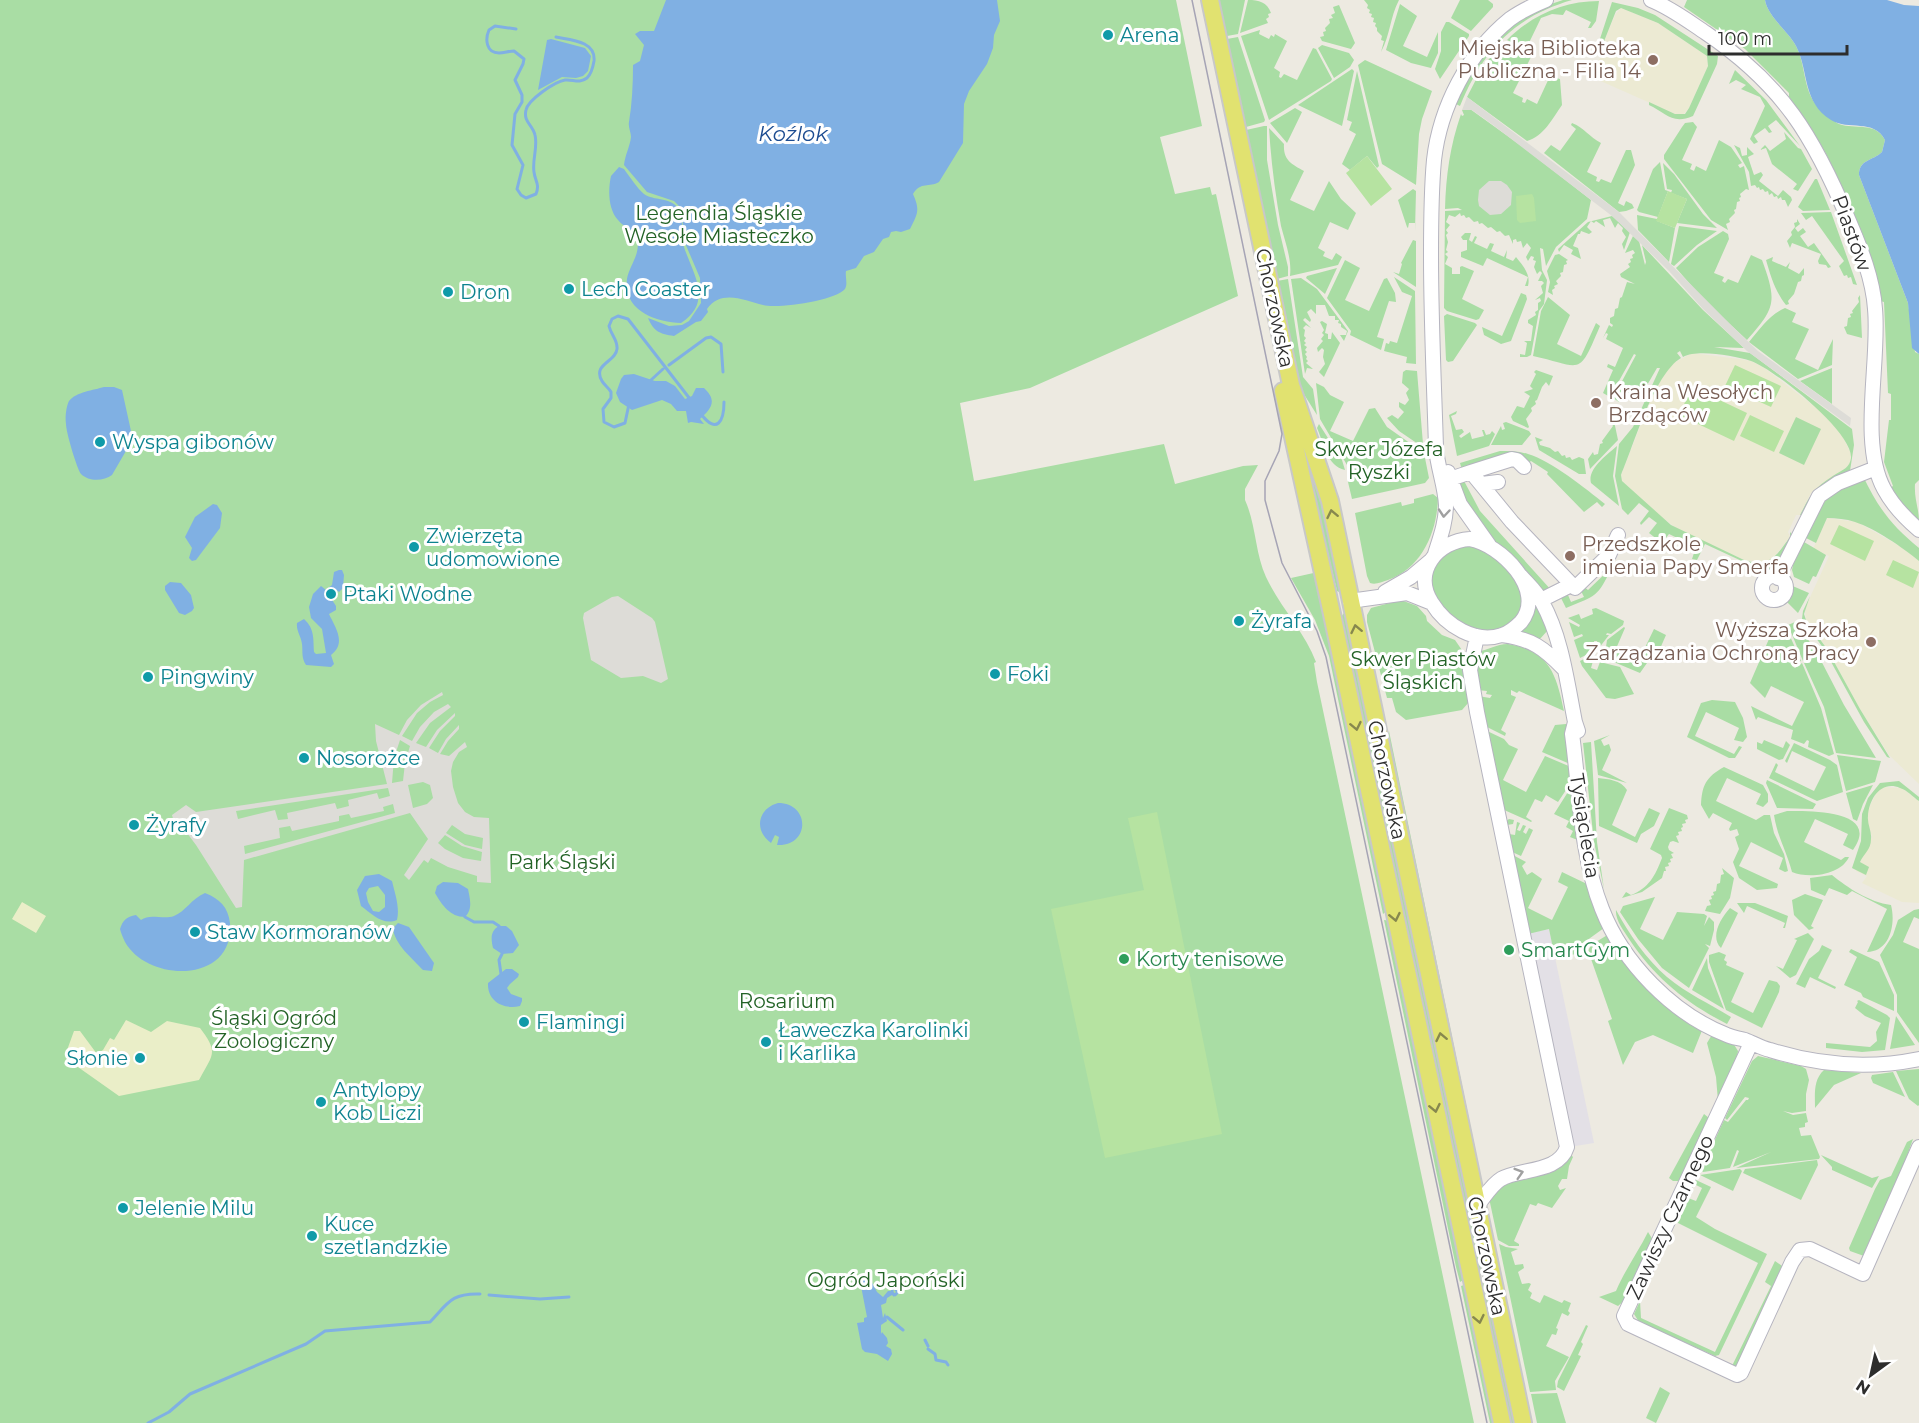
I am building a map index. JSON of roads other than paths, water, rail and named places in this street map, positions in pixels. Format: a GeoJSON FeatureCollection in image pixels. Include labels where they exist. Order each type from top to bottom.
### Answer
{"type":"FeatureCollection","features":[{"type":"Feature","properties":{"kind":"main road","name":"Chorzowska"},"geometry":{"type":"LineString","coordinates":[[1201,0],[1502,1423]]}},
{"type":"Feature","properties":{"kind":"main road","name":"Chorzowska"},"geometry":{"type":"LineString","coordinates":[[1210,0],[1291,385],[1330,501],[1476,1208],[1523,1423]]}},
{"type":"Feature","properties":{"kind":"main road"},"geometry":{"type":"LineString","coordinates":[[1327,587],[1339,598],[1350,601],[1338,615],[1335,628]]}},
{"type":"Feature","properties":{"kind":"main road"},"geometry":{"type":"LineString","coordinates":[[1471,1278],[1491,1274]]}},
{"type":"Feature","properties":{"kind":"street"},"geometry":{"type":"LineString","coordinates":[[1432,603],[1425,582],[1444,520],[1446,505],[1437,454],[1438,435],[1434,391],[1431,290],[1434,158],[1452,96],[1472,58],[1511,19],[1546,0]]}},
{"type":"Feature","properties":{"kind":"street","name":"Piastów"},"geometry":{"type":"LineString","coordinates":[[1651,0],[1668,8],[1731,50],[1751,67],[1791,110],[1830,175],[1853,231],[1874,297],[1876,342],[1872,416],[1876,468],[1883,488],[1891,501],[1919,531]]}},
{"type":"Feature","properties":{"kind":"street"},"geometry":{"type":"LineString","coordinates":[[1350,601],[1407,593],[1432,603],[1459,629],[1490,638],[1502,635],[1519,624],[1528,609],[1529,593],[1521,576],[1489,545],[1460,504],[1450,479],[1438,435]]}},
{"type":"Feature","properties":{"kind":"street"},"geometry":{"type":"LineString","coordinates":[[1450,479],[1512,459],[1517,460],[1524,467]]}},
{"type":"Feature","properties":{"kind":"street"},"geometry":{"type":"LineString","coordinates":[[1778,578],[1819,496],[1838,483],[1876,468]]}},
{"type":"Feature","properties":{"kind":"street"},"geometry":{"type":"LineString","coordinates":[[1471,472],[1512,522],[1575,588],[1609,555],[1618,535]]}},
{"type":"Feature","properties":{"kind":"street"},"geometry":{"type":"LineString","coordinates":[[1482,483],[1498,482]]}},
{"type":"Feature","properties":{"kind":"street"},"geometry":{"type":"LineString","coordinates":[[1377,596],[1411,577],[1445,546],[1461,540],[1478,541],[1489,545]]}},
{"type":"Feature","properties":{"kind":"street","name":"Tysiąclecia"},"geometry":{"type":"LineString","coordinates":[[1521,576],[1541,600],[1565,670],[1575,722],[1572,734],[1587,856],[1596,894],[1606,920],[1631,960],[1662,993],[1702,1022],[1725,1035],[1779,1053],[1826,1063],[1862,1065],[1919,1059]]}},
{"type":"Feature","properties":{"kind":"street"},"geometry":{"type":"LineString","coordinates":[[1541,600],[1571,585]]}},
{"type":"Feature","properties":{"kind":"street"},"geometry":{"type":"LineString","coordinates":[[1502,635],[1529,641],[1542,648],[1565,670]]}},
{"type":"Feature","properties":{"kind":"street"},"geometry":{"type":"LineString","coordinates":[[1476,1208],[1502,1178],[1554,1163],[1562,1157],[1567,1147],[1477,712],[1470,670],[1477,636]]}},
{"type":"Feature","properties":{"kind":"street"},"geometry":{"type":"LineString","coordinates":[[1542,648],[1550,646],[1556,639]]}},
{"type":"Feature","properties":{"kind":"street","name":"Zawiszy Czarnego"},"geometry":{"type":"LineString","coordinates":[[1748,1042],[1624,1316],[1628,1324],[1737,1375],[1741,1373],[1792,1262],[1800,1250],[1810,1249],[1863,1274],[1919,1148]]}},
{"type":"Feature","properties":{"kind":"water","name":"Koźlok"},"geometry":{"type":"Polygon","coordinates":[[[666,0],[997,0],[1000,21],[994,35],[993,48],[987,64],[969,91],[964,104],[963,143],[939,182],[919,187],[913,194],[917,212],[910,229],[891,232],[874,252],[864,256],[856,268],[846,271],[846,287],[839,293],[806,303],[780,306],[763,305],[733,298],[719,299],[707,309],[708,312],[701,321],[674,336],[658,332],[650,323],[648,318],[669,326],[682,325],[689,321],[701,303],[700,278],[685,243],[681,208],[674,201],[647,192],[624,165],[631,137],[629,124],[633,65],[640,61],[644,45],[635,34],[640,31],[654,31],[666,0]]]}},
{"type":"Feature","properties":{"kind":"water"},"geometry":{"type":"Polygon","coordinates":[[[1765,0],[1887,0],[1919,6],[1919,354],[1912,348],[1908,303],[1859,175],[1864,163],[1882,152],[1885,140],[1874,129],[1838,123],[1822,113],[1811,95],[1796,46],[1774,18],[1765,0]]]}},
{"type":"Feature","properties":{"kind":"water"},"geometry":{"type":"Polygon","coordinates":[[[551,39],[585,48],[591,56],[588,71],[576,78],[562,77],[538,90],[547,40],[551,39]]]}},
{"type":"Feature","properties":{"kind":"water"},"geometry":{"type":"Polygon","coordinates":[[[619,167],[624,169],[644,194],[671,202],[680,212],[683,244],[695,275],[699,295],[697,305],[681,323],[661,320],[643,313],[630,299],[627,279],[638,244],[634,233],[615,216],[611,205],[609,193],[611,176],[619,167]]]}},
{"type":"Feature","properties":{"kind":"water"},"geometry":{"type":"Polygon","coordinates":[[[634,374],[655,381],[666,381],[675,386],[685,399],[692,396],[696,388],[704,388],[712,401],[710,408],[700,419],[704,424],[688,423],[686,411],[677,411],[671,404],[662,400],[632,410],[620,402],[616,393],[621,379],[624,375],[634,374]]]}},
{"type":"Feature","properties":{"kind":"water","name":"Wyspa gibonów"},"geometry":{"type":"Polygon","coordinates":[[[104,387],[122,390],[131,431],[130,444],[112,475],[92,479],[84,477],[77,465],[66,428],[66,412],[72,398],[81,393],[104,387]]]}},
{"type":"Feature","properties":{"kind":"water"},"geometry":{"type":"Polygon","coordinates":[[[213,504],[217,505],[222,513],[220,528],[196,560],[192,561],[189,558],[192,548],[185,537],[195,517],[213,504]]]}},
{"type":"Feature","properties":{"kind":"water"},"geometry":{"type":"Polygon","coordinates":[[[342,570],[344,575],[343,588],[339,592],[334,588],[327,592],[336,606],[336,610],[329,614],[339,640],[336,650],[331,655],[334,664],[331,667],[306,665],[297,623],[304,619],[310,627],[313,634],[314,652],[316,654],[326,653],[322,629],[311,618],[309,607],[313,594],[321,586],[326,590],[332,585],[334,572],[342,570]]]}},
{"type":"Feature","properties":{"kind":"water"},"geometry":{"type":"Polygon","coordinates":[[[170,582],[181,583],[191,595],[194,608],[192,611],[185,615],[179,613],[165,590],[165,586],[170,582]]]}},
{"type":"Feature","properties":{"kind":"water"},"geometry":{"type":"Polygon","coordinates":[[[778,803],[789,805],[801,817],[801,833],[788,844],[777,845],[779,837],[775,835],[771,843],[760,827],[762,815],[778,803]]]}},
{"type":"Feature","properties":{"kind":"water"},"geometry":{"type":"Polygon","coordinates":[[[379,874],[392,881],[398,905],[397,920],[382,920],[361,906],[357,890],[365,876],[379,874]],[[378,886],[369,888],[366,893],[373,911],[379,912],[385,907],[385,895],[378,886]]]}},
{"type":"Feature","properties":{"kind":"water"},"geometry":{"type":"Polygon","coordinates":[[[443,882],[458,883],[468,889],[470,907],[465,917],[451,913],[435,893],[437,886],[443,882]]]}},
{"type":"Feature","properties":{"kind":"water","name":"Staw Kormoranów"},"geometry":{"type":"Polygon","coordinates":[[[205,893],[222,904],[230,923],[228,943],[219,957],[205,967],[188,971],[170,970],[152,965],[136,955],[125,942],[120,929],[127,918],[136,915],[141,920],[148,917],[174,916],[205,893]]]}},
{"type":"Feature","properties":{"kind":"water"},"geometry":{"type":"Polygon","coordinates":[[[398,923],[409,927],[434,963],[432,971],[423,970],[400,945],[393,928],[398,923]]]}},
{"type":"Feature","properties":{"kind":"water"},"geometry":{"type":"Polygon","coordinates":[[[499,926],[506,926],[512,931],[519,945],[513,953],[502,954],[493,948],[492,936],[494,930],[499,926]]]}},
{"type":"Feature","properties":{"kind":"water"},"geometry":{"type":"Polygon","coordinates":[[[506,969],[512,969],[519,974],[507,988],[511,994],[522,998],[520,1006],[502,1005],[490,995],[488,983],[506,969]]]}},
{"type":"Feature","properties":{"kind":"water"},"geometry":{"type":"Polygon","coordinates":[[[868,1275],[877,1292],[883,1297],[891,1291],[890,1285],[893,1283],[894,1297],[892,1295],[887,1298],[886,1303],[881,1305],[883,1318],[885,1313],[887,1321],[881,1325],[881,1334],[882,1332],[887,1338],[886,1346],[891,1349],[892,1354],[888,1361],[862,1349],[857,1323],[864,1322],[864,1318],[867,1317],[860,1281],[863,1276],[868,1275]]]}},
{"type":"Feature","properties":{"kind":"waterway"},"geometry":{"type":"LineString","coordinates":[[516,29],[495,26],[489,30],[487,41],[491,51],[501,53],[514,51],[524,59],[515,80],[522,95],[522,102],[515,114],[512,145],[523,165],[517,189],[526,198],[536,194],[538,188],[534,167],[536,140],[525,114],[528,106],[542,92],[555,84],[565,80],[584,80],[591,72],[594,63],[594,54],[587,45],[556,37]]}},
{"type":"Feature","properties":{"kind":"waterway"},"geometry":{"type":"LineString","coordinates":[[629,404],[625,423],[614,427],[604,422],[603,409],[611,398],[611,392],[602,381],[600,371],[616,353],[616,343],[609,326],[612,319],[618,316],[628,319],[690,399]]}},
{"type":"Feature","properties":{"kind":"waterway"},"geometry":{"type":"LineString","coordinates":[[669,365],[706,338],[711,337],[721,344],[723,372]]}},
{"type":"Feature","properties":{"kind":"waterway"},"geometry":{"type":"LineString","coordinates":[[651,380],[663,369]]}},
{"type":"Feature","properties":{"kind":"waterway"},"geometry":{"type":"LineString","coordinates":[[701,414],[711,424],[718,423],[723,415],[724,402]]}},
{"type":"Feature","properties":{"kind":"waterway"},"geometry":{"type":"LineString","coordinates":[[465,917],[474,922],[493,922],[499,926]]}},
{"type":"Feature","properties":{"kind":"waterway"},"geometry":{"type":"LineString","coordinates":[[501,974],[499,960],[502,954]]}},
{"type":"Feature","properties":{"kind":"waterway"},"geometry":{"type":"LineString","coordinates":[[892,1293],[895,1295],[898,1292],[894,1287]]}},
{"type":"Feature","properties":{"kind":"waterway"},"geometry":{"type":"LineString","coordinates":[[148,1423],[169,1412],[190,1394],[306,1344],[325,1331],[430,1322],[456,1297],[480,1294]]}},
{"type":"Feature","properties":{"kind":"waterway"},"geometry":{"type":"LineString","coordinates":[[489,1295],[540,1299],[569,1297]]}},
{"type":"Feature","properties":{"kind":"waterway"},"geometry":{"type":"LineString","coordinates":[[887,1317],[903,1330]]}},
{"type":"Feature","properties":{"kind":"waterway"},"geometry":{"type":"LineString","coordinates":[[925,1340],[928,1346]]}},
{"type":"Feature","properties":{"kind":"waterway"},"geometry":{"type":"LineString","coordinates":[[928,1349],[935,1354],[936,1360],[946,1362],[948,1365]]}},
{"type":"Feature","properties":{"kind":"tram line"},"geometry":{"type":"LineString","coordinates":[[1192,0],[1282,434],[1279,451],[1265,481],[1265,500],[1282,563],[1317,631],[1326,657],[1487,1423]]}},
{"type":"Feature","properties":{"kind":"place","name":"Arena"},"geometry":{"type":"Point","coordinates":[1108,35]}},
{"type":"Feature","properties":{"kind":"place","name":"Miejska Biblioteka Publiczna - Filia 14"},"geometry":{"type":"Point","coordinates":[1653,60]}},
{"type":"Feature","properties":{"kind":"place","name":"Lech Coaster"},"geometry":{"type":"Point","coordinates":[569,289]}},
{"type":"Feature","properties":{"kind":"place","name":"Dron"},"geometry":{"type":"Point","coordinates":[448,292]}},
{"type":"Feature","properties":{"kind":"place","name":"Kraina Wesołych Brzdąców"},"geometry":{"type":"Point","coordinates":[1596,403]}},
{"type":"Feature","properties":{"kind":"place","name":"Wyspa gibonów"},"geometry":{"type":"Point","coordinates":[100,442]}},
{"type":"Feature","properties":{"kind":"place","name":"Zwierzęta udomowione"},"geometry":{"type":"Point","coordinates":[414,547]}},
{"type":"Feature","properties":{"kind":"place","name":"Przedszkole imienia Papy Smerfa"},"geometry":{"type":"Point","coordinates":[1570,556]}},
{"type":"Feature","properties":{"kind":"place","name":"Ptaki Wodne"},"geometry":{"type":"Point","coordinates":[331,594]}},
{"type":"Feature","properties":{"kind":"place","name":"Żyrafa"},"geometry":{"type":"Point","coordinates":[1239,621]}},
{"type":"Feature","properties":{"kind":"place","name":"Wyższa Szkoła Zarządzania Ochroną Pracy"},"geometry":{"type":"Point","coordinates":[1871,642]}},
{"type":"Feature","properties":{"kind":"place","name":"Foki"},"geometry":{"type":"Point","coordinates":[995,674]}},
{"type":"Feature","properties":{"kind":"place","name":"Pingwiny"},"geometry":{"type":"Point","coordinates":[148,677]}},
{"type":"Feature","properties":{"kind":"place","name":"Nosorożce"},"geometry":{"type":"Point","coordinates":[304,758]}},
{"type":"Feature","properties":{"kind":"place","name":"Żyrafy"},"geometry":{"type":"Point","coordinates":[134,825]}},
{"type":"Feature","properties":{"kind":"place","name":"Staw Kormoranów"},"geometry":{"type":"Point","coordinates":[195,932]}},
{"type":"Feature","properties":{"kind":"place","name":"SmartGym"},"geometry":{"type":"Point","coordinates":[1509,950]}},
{"type":"Feature","properties":{"kind":"place","name":"Korty tenisowe"},"geometry":{"type":"Point","coordinates":[1124,959]}},
{"type":"Feature","properties":{"kind":"place","name":"Flamingi"},"geometry":{"type":"Point","coordinates":[524,1022]}},
{"type":"Feature","properties":{"kind":"place","name":"Ławeczka Karolinki i Karlika"},"geometry":{"type":"Point","coordinates":[766,1042]}},
{"type":"Feature","properties":{"kind":"place","name":"Słonie"},"geometry":{"type":"Point","coordinates":[140,1058]}},
{"type":"Feature","properties":{"kind":"place","name":"Antylopy Kob Liczi"},"geometry":{"type":"Point","coordinates":[321,1102]}},
{"type":"Feature","properties":{"kind":"place","name":"Jelenie Milu"},"geometry":{"type":"Point","coordinates":[123,1208]}},
{"type":"Feature","properties":{"kind":"place","name":"Kuce szetlandzkie"},"geometry":{"type":"Point","coordinates":[312,1236]}},
{"type":"Feature","properties":{"kind":"park label","name":"Legendia Śląskie Wesołe Miasteczko"},"geometry":{"type":"Point","coordinates":[719,224]}},
{"type":"Feature","properties":{"kind":"park label","name":"Skwer Józefa Ryszki"},"geometry":{"type":"Point","coordinates":[1379,460]}},
{"type":"Feature","properties":{"kind":"park label","name":"Skwer Piastów Śląskich"},"geometry":{"type":"Point","coordinates":[1423,670]}},
{"type":"Feature","properties":{"kind":"park label","name":"Park Śląski"},"geometry":{"type":"Point","coordinates":[562,862]}},
{"type":"Feature","properties":{"kind":"park label","name":"Rosarium"},"geometry":{"type":"Point","coordinates":[787,1001]}},
{"type":"Feature","properties":{"kind":"park label","name":"Śląski Ogród Zoologiczny"},"geometry":{"type":"Point","coordinates":[274,1030]}},
{"type":"Feature","properties":{"kind":"park label","name":"Ogród Japoński"},"geometry":{"type":"Point","coordinates":[886,1280]}}]}
